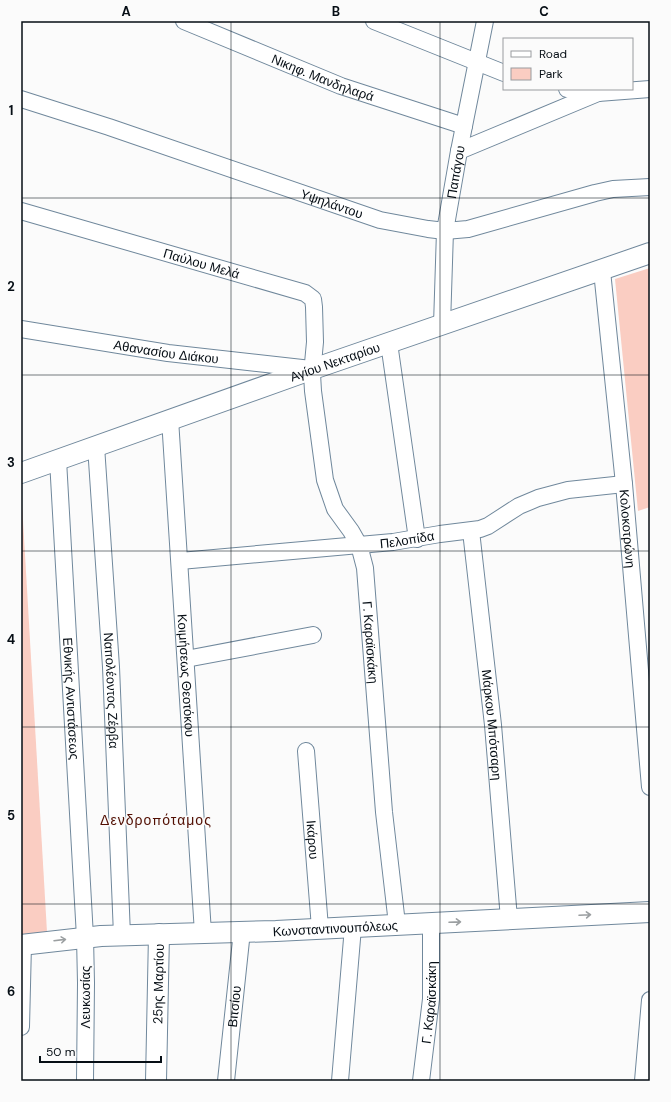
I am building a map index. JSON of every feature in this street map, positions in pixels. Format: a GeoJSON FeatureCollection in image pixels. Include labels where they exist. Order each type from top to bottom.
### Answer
{"type":"FeatureCollection","features":[{"type":"Feature","properties":{"kind":"street","name":"Νικηφ. Μανδηλαρά"},"geometry":{"type":"LineString","coordinates":[[184,21],[200,24],[341,86],[464,126]]}},
{"type":"Feature","properties":{"kind":"street"},"geometry":{"type":"LineString","coordinates":[[374,21],[503,73]]}},
{"type":"Feature","properties":{"kind":"street","name":"Παπάγου"},"geometry":{"type":"LineString","coordinates":[[442,325],[446,231],[459,151],[484,21]]}},
{"type":"Feature","properties":{"kind":"street"},"geometry":{"type":"LineString","coordinates":[[633,90],[650,88]]}},
{"type":"Feature","properties":{"kind":"street"},"geometry":{"type":"LineString","coordinates":[[575,90],[598,93],[629,90]]}},
{"type":"Feature","properties":{"kind":"street"},"geometry":{"type":"LineString","coordinates":[[459,151],[598,93]]}},
{"type":"Feature","properties":{"kind":"street","name":"Υψηλάντου"},"geometry":{"type":"LineString","coordinates":[[21,99],[109,127],[380,220],[403,225],[446,231],[472,228],[595,192],[614,189],[650,187]]}},
{"type":"Feature","properties":{"kind":"street","name":"Παύλου Μελά"},"geometry":{"type":"LineString","coordinates":[[21,211],[309,295],[313,299],[314,307],[313,369]]}},
{"type":"Feature","properties":{"kind":"street","name":"Αγίου Νεκταρίου"},"geometry":{"type":"LineString","coordinates":[[21,473],[313,369],[650,254]]}},
{"type":"Feature","properties":{"kind":"street","name":"Κολοκοτρώνη"},"geometry":{"type":"LineString","coordinates":[[602,271],[647,714],[650,787]]}},
{"type":"Feature","properties":{"kind":"street","name":"Αθανασίου Διάκου"},"geometry":{"type":"LineString","coordinates":[[21,329],[168,353],[313,369]]}},
{"type":"Feature","properties":{"kind":"street"},"geometry":{"type":"LineString","coordinates":[[390,343],[417,538]]}},
{"type":"Feature","properties":{"kind":"street","name":"Γ. Καραϊσκάκη"},"geometry":{"type":"LineString","coordinates":[[313,369],[312,381],[315,411],[327,488],[335,509],[359,545],[365,568],[384,812],[397,924]]}},
{"type":"Feature","properties":{"kind":"street","name":"Κοιμήσεως Θεοτόκου"},"geometry":{"type":"LineString","coordinates":[[170,419],[203,933]]}},
{"type":"Feature","properties":{"kind":"street","name":"Ναπολέοντος Ζέρβα"},"geometry":{"type":"LineString","coordinates":[[96,446],[111,666],[122,935]]}},
{"type":"Feature","properties":{"kind":"street","name":"Εθνικής Αντιστάσεως"},"geometry":{"type":"LineString","coordinates":[[58,460],[85,937]]}},
{"type":"Feature","properties":{"kind":"street","name":"Πελοπίδα"},"geometry":{"type":"LineString","coordinates":[[180,561],[400,542],[440,534],[471,531],[485,528],[519,506],[538,498],[568,490],[624,484]]}},
{"type":"Feature","properties":{"kind":"street","name":"Μάρκου Μπότσαρη"},"geometry":{"type":"LineString","coordinates":[[471,531],[493,725],[509,919]]}},
{"type":"Feature","properties":{"kind":"street"},"geometry":{"type":"LineString","coordinates":[[186,659],[313,635]]}},
{"type":"Feature","properties":{"kind":"street","name":"Ικάρου"},"geometry":{"type":"LineString","coordinates":[[306,751],[320,928]]}},
{"type":"Feature","properties":{"kind":"street","name":"Κωνσταντινουπόλεως"},"geometry":{"type":"LineString","coordinates":[[22,944],[85,937],[122,935],[320,928],[650,912]]}},
{"type":"Feature","properties":{"kind":"street","name":"Γ. Καραϊσκάκη"},"geometry":{"type":"LineString","coordinates":[[421,1081],[431,998],[432,923]]}},
{"type":"Feature","properties":{"kind":"street"},"geometry":{"type":"LineString","coordinates":[[340,1081],[353,926]]}},
{"type":"Feature","properties":{"kind":"street","name":"Βιτσίου"},"geometry":{"type":"LineString","coordinates":[[226,1081],[242,931]]}},
{"type":"Feature","properties":{"kind":"street","name":"25ης Μαρτίου"},"geometry":{"type":"LineString","coordinates":[[156,1081],[159,934]]}},
{"type":"Feature","properties":{"kind":"street","name":"Λευκωσίας"},"geometry":{"type":"LineString","coordinates":[[85,937],[85,1081]]}},
{"type":"Feature","properties":{"kind":"street"},"geometry":{"type":"LineString","coordinates":[[21,1027],[22,944]]}},
{"type":"Feature","properties":{"kind":"street"},"geometry":{"type":"LineString","coordinates":[[643,1081],[650,1000]]}},
{"type":"Feature","properties":{"kind":"green space"},"geometry":{"type":"Polygon","coordinates":[[[650,268],[650,507],[638,511],[615,279],[650,268]]]}},
{"type":"Feature","properties":{"kind":"green space"},"geometry":{"type":"Polygon","coordinates":[[[21,486],[47,932],[21,935],[21,486]]]}},
{"type":"Feature","properties":{"kind":"district","name":"Δενδροπόταμος"},"geometry":{"type":"Point","coordinates":[156,820]}}]}
